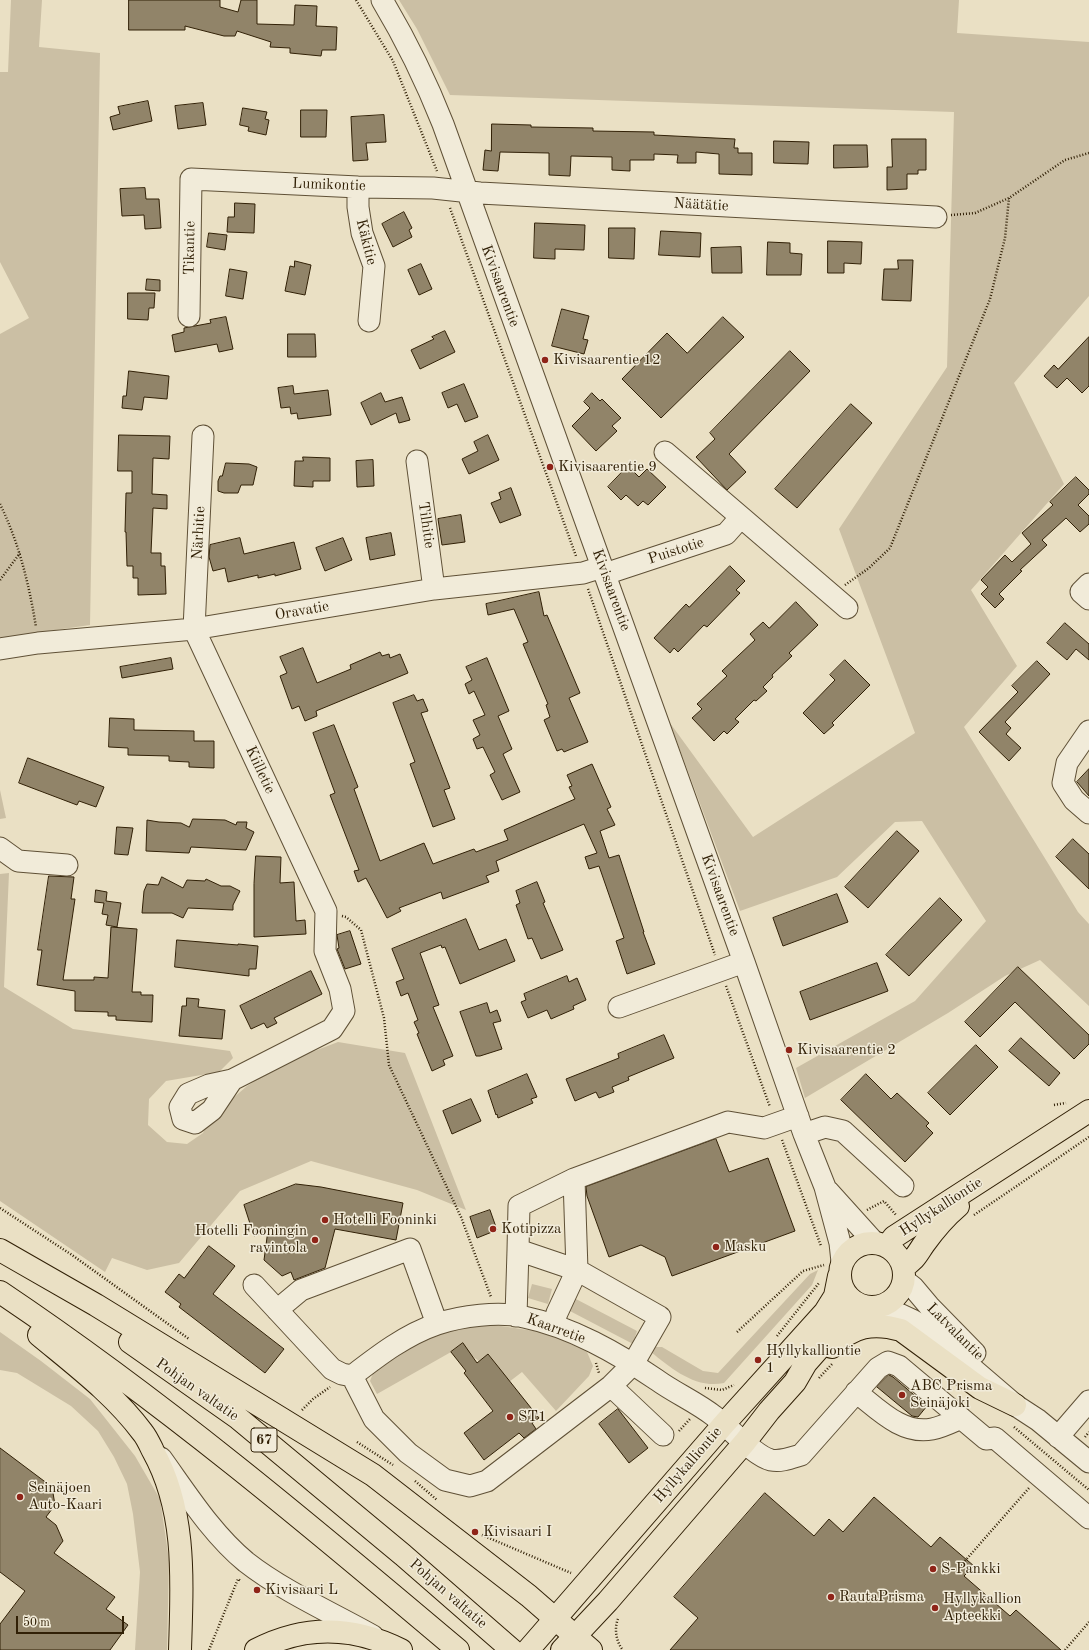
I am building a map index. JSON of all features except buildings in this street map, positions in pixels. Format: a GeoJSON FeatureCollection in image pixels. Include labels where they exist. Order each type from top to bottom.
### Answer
{"type":"FeatureCollection","features":[{"type":"Feature","properties":{"kind":"main road","name":"Hyllykalliontie"},"geometry":{"type":"LineString","coordinates":[[881,1244],[1089,1112]]}},
{"type":"Feature","properties":{"kind":"main road","name":"Hyllykalliontie"},"geometry":{"type":"LineString","coordinates":[[904,1274],[947,1216],[997,1170]]}},
{"type":"Feature","properties":{"kind":"main road"},"geometry":{"type":"LineString","coordinates":[[864,1243],[881,1244],[894,1251],[900,1258],[904,1274],[900,1290],[894,1298],[886,1304],[869,1306],[854,1302],[846,1294],[828,1267],[847,1254],[854,1247],[864,1243]]}},
{"type":"Feature","properties":{"kind":"main road"},"geometry":{"type":"LineString","coordinates":[[0,1251],[96,1305],[373,1474],[529,1596],[555,1618],[576,1645]]}},
{"type":"Feature","properties":{"kind":"main road","name":"Pohjan valtatie"},"geometry":{"type":"LineString","coordinates":[[0,1251],[238,1418],[403,1555],[512,1650]]}},
{"type":"Feature","properties":{"kind":"main road","name":"Hyllykalliontie"},"geometry":{"type":"LineString","coordinates":[[532,1645],[724,1424],[825,1312],[835,1296],[828,1267]]}},
{"type":"Feature","properties":{"kind":"main road","name":"67"},"geometry":{"type":"LineString","coordinates":[[0,1292],[159,1406],[326,1539],[458,1650]]}},
{"type":"Feature","properties":{"kind":"main road","name":"Hyllykalliontie"},"geometry":{"type":"LineString","coordinates":[[576,1645],[745,1442],[769,1411],[795,1382],[806,1363],[851,1312],[869,1306]]}},
{"type":"Feature","properties":{"kind":"main road"},"geometry":{"type":"LineString","coordinates":[[0,1308],[38,1335],[93,1379],[143,1434],[160,1465],[176,1510],[180,1536],[182,1593],[180,1650]]}},
{"type":"Feature","properties":{"kind":"main road"},"geometry":{"type":"LineString","coordinates":[[795,1382],[812,1369],[838,1341],[849,1333],[871,1326],[887,1325],[901,1330],[980,1388],[1015,1405]]}},
{"type":"Feature","properties":{"kind":"main road"},"geometry":{"type":"LineString","coordinates":[[256,1650],[295,1634],[324,1631],[351,1632],[393,1646]]}},
{"type":"Feature","properties":{"kind":"street","name":"Kivisaarentie"},"geometry":{"type":"LineString","coordinates":[[382,0],[402,34],[426,82],[443,124],[744,962],[801,1125],[825,1187],[840,1243],[828,1267]]}},
{"type":"Feature","properties":{"kind":"street","name":"Lumikontie"},"geometry":{"type":"LineString","coordinates":[[191,179],[358,187],[443,189],[467,192]]}},
{"type":"Feature","properties":{"kind":"street","name":"Tikantie"},"geometry":{"type":"LineString","coordinates":[[189,316],[191,179]]}},
{"type":"Feature","properties":{"kind":"street","name":"Käkitie"},"geometry":{"type":"LineString","coordinates":[[358,187],[358,207],[362,233],[374,266],[369,321]]}},
{"type":"Feature","properties":{"kind":"street","name":"Näätätie"},"geometry":{"type":"LineString","coordinates":[[467,192],[936,217]]}},
{"type":"Feature","properties":{"kind":"street","name":"Närhitie"},"geometry":{"type":"LineString","coordinates":[[194,629],[203,436]]}},
{"type":"Feature","properties":{"kind":"street"},"geometry":{"type":"LineString","coordinates":[[665,452],[847,608]]}},
{"type":"Feature","properties":{"kind":"street","name":"Tilhitie"},"geometry":{"type":"LineString","coordinates":[[417,461],[434,589]]}},
{"type":"Feature","properties":{"kind":"street","name":"Puistotie"},"geometry":{"type":"LineString","coordinates":[[603,570],[726,534],[741,517]]}},
{"type":"Feature","properties":{"kind":"street","name":"Oravatie"},"geometry":{"type":"LineString","coordinates":[[0,649],[38,643],[194,629],[434,589],[603,570]]}},
{"type":"Feature","properties":{"kind":"street"},"geometry":{"type":"LineString","coordinates":[[1089,584],[1082,592],[1089,599]]}},
{"type":"Feature","properties":{"kind":"street","name":"Kiilletie"},"geometry":{"type":"LineString","coordinates":[[194,629],[326,911]]}},
{"type":"Feature","properties":{"kind":"street"},"geometry":{"type":"LineString","coordinates":[[1089,731],[1067,763],[1062,783],[1074,800],[1089,813]]}},
{"type":"Feature","properties":{"kind":"street"},"geometry":{"type":"LineString","coordinates":[[0,848],[18,861],[67,865]]}},
{"type":"Feature","properties":{"kind":"street"},"geometry":{"type":"LineString","coordinates":[[232,1080],[332,1029],[344,1011],[340,989],[326,951],[326,911]]}},
{"type":"Feature","properties":{"kind":"street"},"geometry":{"type":"LineString","coordinates":[[619,1007],[744,962]]}},
{"type":"Feature","properties":{"kind":"street"},"geometry":{"type":"LineString","coordinates":[[516,1316],[520,1206],[574,1179],[728,1122],[764,1128],[776,1124],[825,1127],[843,1131],[903,1186]]}},
{"type":"Feature","properties":{"kind":"street"},"geometry":{"type":"LineString","coordinates":[[553,1325],[556,1313],[577,1270],[574,1179]]}},
{"type":"Feature","properties":{"kind":"street","name":"Kivisaarentie"},"geometry":{"type":"LineString","coordinates":[[825,1187],[881,1244]]}},
{"type":"Feature","properties":{"kind":"street"},"geometry":{"type":"LineString","coordinates":[[277,1310],[301,1290],[410,1249],[437,1324]]}},
{"type":"Feature","properties":{"kind":"street"},"geometry":{"type":"LineString","coordinates":[[254,1285],[332,1369],[347,1375],[374,1419],[408,1453],[445,1480],[470,1486],[488,1482],[611,1386],[633,1364],[660,1317],[577,1270],[518,1250]]}},
{"type":"Feature","properties":{"kind":"street","name":"Latvalantie"},"geometry":{"type":"LineString","coordinates":[[904,1274],[913,1288],[965,1344],[1023,1397],[1038,1420]]}},
{"type":"Feature","properties":{"kind":"street","name":"Latvalantie"},"geometry":{"type":"LineString","coordinates":[[869,1306],[893,1311],[910,1318],[924,1327],[1015,1405],[1038,1420],[1074,1449]]}},
{"type":"Feature","properties":{"kind":"street","name":"Kaarretie"},"geometry":{"type":"LineString","coordinates":[[347,1375],[391,1346],[437,1324],[462,1318],[494,1315],[523,1316],[553,1325],[598,1344],[633,1364],[658,1382],[712,1414],[759,1455],[771,1460],[787,1460],[801,1455],[856,1392]]}},
{"type":"Feature","properties":{"kind":"street"},"geometry":{"type":"LineString","coordinates":[[961,1418],[933,1429],[917,1430],[901,1426],[856,1392],[878,1368],[888,1362],[899,1366],[961,1418],[986,1439],[995,1438],[1089,1518]]}},
{"type":"Feature","properties":{"kind":"street"},"geometry":{"type":"LineString","coordinates":[[611,1386],[663,1435]]}},
{"type":"Feature","properties":{"kind":"street"},"geometry":{"type":"LineString","coordinates":[[1074,1449],[1089,1401]]}},
{"type":"Feature","properties":{"kind":"street"},"geometry":{"type":"LineString","coordinates":[[143,1434],[199,1511],[223,1539],[246,1561],[279,1583],[393,1646]]}},
{"type":"Feature","properties":{"kind":"path"},"geometry":{"type":"LineString","coordinates":[[356,0],[393,61],[443,189],[582,573],[720,971],[822,1247],[828,1267]]}},
{"type":"Feature","properties":{"kind":"path"},"geometry":{"type":"LineString","coordinates":[[936,217],[975,213],[1009,198],[1065,160],[1089,153]]}},
{"type":"Feature","properties":{"kind":"path"},"geometry":{"type":"LineString","coordinates":[[831,594],[869,568],[890,548],[990,299],[1005,238],[1009,198]]}},
{"type":"Feature","properties":{"kind":"path"},"geometry":{"type":"LineString","coordinates":[[0,504],[20,553],[32,600],[38,643]]}},
{"type":"Feature","properties":{"kind":"path"},"geometry":{"type":"LineString","coordinates":[[0,580],[20,553]]}},
{"type":"Feature","properties":{"kind":"path"},"geometry":{"type":"LineString","coordinates":[[326,911],[346,917],[361,930],[384,1018],[389,1065],[461,1217],[493,1304],[494,1315]]}},
{"type":"Feature","properties":{"kind":"path"},"geometry":{"type":"LineString","coordinates":[[973,1216],[1089,1137]]}},
{"type":"Feature","properties":{"kind":"path"},"geometry":{"type":"LineString","coordinates":[[865,1211],[884,1201],[897,1216]]}},
{"type":"Feature","properties":{"kind":"path"},"geometry":{"type":"LineString","coordinates":[[737,1332],[804,1271],[828,1267]]}},
{"type":"Feature","properties":{"kind":"path"},"geometry":{"type":"LineString","coordinates":[[773,1341],[828,1267]]}},
{"type":"Feature","properties":{"kind":"path"},"geometry":{"type":"LineString","coordinates":[[818,1380],[834,1362]]}},
{"type":"Feature","properties":{"kind":"path"},"geometry":{"type":"LineString","coordinates":[[302,1411],[313,1399],[347,1375]]}},
{"type":"Feature","properties":{"kind":"path"},"geometry":{"type":"LineString","coordinates":[[698,1386],[722,1390],[737,1383]]}},
{"type":"Feature","properties":{"kind":"path"},"geometry":{"type":"LineString","coordinates":[[957,1570],[1034,1482],[1041,1477],[1053,1473],[1089,1432]]}},
{"type":"Feature","properties":{"kind":"path"},"geometry":{"type":"LineString","coordinates":[[209,1650],[238,1579],[244,1583]]}},
{"type":"Feature","properties":{"kind":"path"},"geometry":{"type":"LineString","coordinates":[[618,1618],[616,1625],[616,1636],[621,1649]]}},
{"type":"Feature","properties":{"kind":"path"},"geometry":{"type":"LineString","coordinates":[[1065,1650],[1089,1622]]}},
{"type":"Feature","properties":{"kind":"shaded area"},"geometry":{"type":"Polygon","coordinates":[[[11,0],[42,0],[39,47],[100,53],[90,625],[0,638],[0,334],[29,318],[0,262],[0,72],[8,72],[11,0]]]}},
{"type":"Feature","properties":{"kind":"shaded area"},"geometry":{"type":"Polygon","coordinates":[[[399,0],[959,0],[957,33],[1089,42],[1089,296],[1014,383],[1064,484],[971,590],[1017,666],[964,727],[1078,912],[1089,924],[1089,1006],[1040,960],[1005,976],[948,1013],[805,1098],[796,1068],[915,1001],[986,921],[922,821],[895,822],[837,877],[740,911],[670,723],[753,837],[915,733],[839,529],[947,367],[954,112],[450,95],[417,29],[399,0]]]}},
{"type":"Feature","properties":{"kind":"shaded area"},"geometry":{"type":"Polygon","coordinates":[[[0,790],[6,818],[0,819],[0,790]]]}},
{"type":"Feature","properties":{"kind":"shaded area"},"geometry":{"type":"Polygon","coordinates":[[[9,873],[4,987],[73,1029],[230,1051],[233,1058],[219,1072],[166,1081],[149,1099],[148,1125],[167,1142],[187,1144],[203,1133],[209,1119],[247,1086],[283,1063],[338,1042],[405,1053],[466,1210],[417,1190],[311,1161],[240,1191],[179,1263],[147,1270],[112,1258],[105,1272],[0,1201],[0,874],[9,873]]]}},
{"type":"Feature","properties":{"kind":"shaded area"},"geometry":{"type":"Polygon","coordinates":[[[818,1270],[812,1285],[724,1383],[704,1383],[694,1380],[676,1371],[651,1352],[655,1347],[662,1347],[703,1371],[718,1373],[810,1274],[818,1270]]]}},
{"type":"Feature","properties":{"kind":"shaded area"},"geometry":{"type":"Polygon","coordinates":[[[532,1284],[552,1289],[548,1304],[528,1298],[532,1284]]]}},
{"type":"Feature","properties":{"kind":"shaded area"},"geometry":{"type":"Polygon","coordinates":[[[574,1298],[637,1331],[633,1344],[568,1310],[574,1298]]]}},
{"type":"Feature","properties":{"kind":"shaded area"},"geometry":{"type":"Polygon","coordinates":[[[481,1323],[548,1333],[587,1352],[593,1366],[589,1376],[556,1411],[522,1372],[509,1382],[489,1354],[479,1361],[472,1356],[451,1352],[377,1394],[370,1381],[375,1368],[418,1338],[481,1323]]]}},
{"type":"Feature","properties":{"kind":"shaded area"},"geometry":{"type":"Polygon","coordinates":[[[0,1332],[41,1361],[90,1399],[135,1456],[160,1499],[169,1560],[167,1650],[135,1650],[140,1572],[133,1514],[127,1484],[114,1457],[98,1431],[71,1406],[17,1373],[0,1370],[0,1332]]]}},
{"type":"Feature","properties":{"kind":"place","name":"Kivisaarentie 12"},"geometry":{"type":"Point","coordinates":[545,360]}},
{"type":"Feature","properties":{"kind":"place","name":"Kivisaarentie 9"},"geometry":{"type":"Point","coordinates":[550,467]}},
{"type":"Feature","properties":{"kind":"place","name":"Kivisaarentie 2"},"geometry":{"type":"Point","coordinates":[789,1050]}},
{"type":"Feature","properties":{"kind":"place","name":"Hotelli Fooninki"},"geometry":{"type":"Point","coordinates":[325,1220]}},
{"type":"Feature","properties":{"kind":"place","name":"Kotipizza"},"geometry":{"type":"Point","coordinates":[493,1229]}},
{"type":"Feature","properties":{"kind":"place","name":"Hotelli Fooningin ravintola"},"geometry":{"type":"Point","coordinates":[315,1240]}},
{"type":"Feature","properties":{"kind":"place","name":"Masku"},"geometry":{"type":"Point","coordinates":[716,1247]}},
{"type":"Feature","properties":{"kind":"place","name":"Hyllykalliontie 1"},"geometry":{"type":"Point","coordinates":[758,1360]}},
{"type":"Feature","properties":{"kind":"place","name":"ABC Prisma Seinäjoki"},"geometry":{"type":"Point","coordinates":[902,1395]}},
{"type":"Feature","properties":{"kind":"place","name":"ST1"},"geometry":{"type":"Point","coordinates":[510,1417]}},
{"type":"Feature","properties":{"kind":"place","name":"Seinäjoen Auto-Kaari"},"geometry":{"type":"Point","coordinates":[20,1497]}},
{"type":"Feature","properties":{"kind":"place","name":"Kivisaari I"},"geometry":{"type":"Point","coordinates":[475,1532]}},
{"type":"Feature","properties":{"kind":"place","name":"S-Pankki"},"geometry":{"type":"Point","coordinates":[933,1569]}},
{"type":"Feature","properties":{"kind":"place","name":"Kivisaari L"},"geometry":{"type":"Point","coordinates":[257,1590]}},
{"type":"Feature","properties":{"kind":"place","name":"RautaPrisma"},"geometry":{"type":"Point","coordinates":[831,1597]}},
{"type":"Feature","properties":{"kind":"place","name":"Hyllykallion Apteekki"},"geometry":{"type":"Point","coordinates":[935,1608]}}]}
